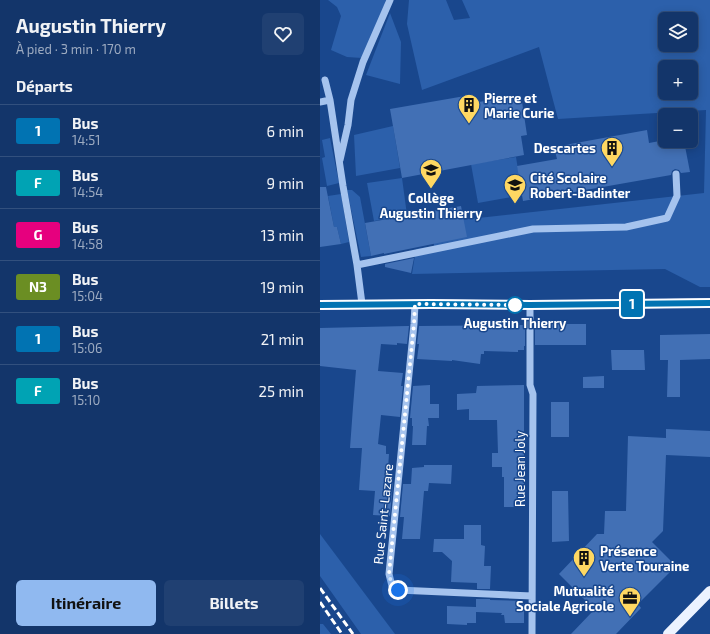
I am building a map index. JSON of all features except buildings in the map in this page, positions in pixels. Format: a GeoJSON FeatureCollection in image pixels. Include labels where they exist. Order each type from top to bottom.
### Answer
{"type":"FeatureCollection","features":[{"type":"Feature","properties":{"kind":"main road"},"geometry":{"type":"LineString","coordinates":[[320,305],[710,303]]}},
{"type":"Feature","properties":{"kind":"main road"},"geometry":{"type":"LineString","coordinates":[[668,634],[710,591]]}},
{"type":"Feature","properties":{"kind":"street"},"geometry":{"type":"LineString","coordinates":[[340,164],[351,100],[363,62],[390,0]]}},
{"type":"Feature","properties":{"kind":"street"},"geometry":{"type":"LineString","coordinates":[[325,80],[330,100],[358,265],[362,304]]}},
{"type":"Feature","properties":{"kind":"street"},"geometry":{"type":"LineString","coordinates":[[320,102],[330,100]]}},
{"type":"Feature","properties":{"kind":"street"},"geometry":{"type":"LineString","coordinates":[[358,265],[532,229],[626,227],[667,218],[677,196],[676,174]]}},
{"type":"Feature","properties":{"kind":"street","name":"Rue Saint-Lazare"},"geometry":{"type":"LineString","coordinates":[[415,304],[389,574],[392,586],[398,590],[532,596]]}},
{"type":"Feature","properties":{"kind":"street","name":"Rue Jean Joly"},"geometry":{"type":"LineString","coordinates":[[530,305],[530,385],[532,394],[532,634]]}},
{"type":"Feature","properties":{"kind":"shaded area"},"geometry":{"type":"Polygon","coordinates":[[[328,0],[386,0],[362,58],[347,57],[331,50],[341,16],[337,7],[328,0]]]}},
{"type":"Feature","properties":{"kind":"shaded area"},"geometry":{"type":"Polygon","coordinates":[[[409,0],[446,0],[454,20],[470,18],[462,0],[710,0],[710,287],[700,287],[665,269],[412,274],[416,249],[434,246],[433,223],[704,193],[706,110],[698,110],[698,108],[658,108],[658,113],[558,119],[539,47],[422,90],[407,24],[409,0]]]}},
{"type":"Feature","properties":{"kind":"shaded area"},"geometry":{"type":"Polygon","coordinates":[[[390,13],[401,42],[400,84],[366,75],[390,13]]]}},
{"type":"Feature","properties":{"kind":"shaded area"},"geometry":{"type":"Polygon","coordinates":[[[393,126],[400,168],[356,176],[354,135],[393,126]]]}},
{"type":"Feature","properties":{"kind":"shaded area"},"geometry":{"type":"Polygon","coordinates":[[[330,138],[339,183],[327,186],[322,158],[325,157],[322,140],[330,138]]]}},
{"type":"Feature","properties":{"kind":"shaded area"},"geometry":{"type":"Polygon","coordinates":[[[516,157],[522,195],[478,203],[471,164],[516,157]]]}},
{"type":"Feature","properties":{"kind":"shaded area"},"geometry":{"type":"Polygon","coordinates":[[[402,178],[407,215],[374,221],[367,183],[402,178]]]}},
{"type":"Feature","properties":{"kind":"shaded area"},"geometry":{"type":"Polygon","coordinates":[[[347,190],[352,190],[360,197],[371,256],[361,257],[347,190]]]}},
{"type":"Feature","properties":{"kind":"shaded area"},"geometry":{"type":"Polygon","coordinates":[[[341,194],[349,242],[341,244],[337,227],[334,227],[328,196],[341,194]]]}},
{"type":"Feature","properties":{"kind":"shaded area"},"geometry":{"type":"Polygon","coordinates":[[[320,534],[395,634],[361,634],[320,576],[320,534]]]}},
{"type":"Feature","properties":{"kind":"shaded area"},"geometry":{"type":"Polygon","coordinates":[[[320,624],[323,624],[331,634],[320,634],[320,624]]]}},
{"type":"Feature","properties":{"kind":"railway"},"geometry":{"type":"LineString","coordinates":[[320,588],[353,634]]}},
{"type":"Feature","properties":{"kind":"railway"},"geometry":{"type":"LineString","coordinates":[[320,602],[342,634]]}},
{"type":"Feature","properties":{"kind":"bus line","name":"1"},"geometry":{"type":"LineString","coordinates":[[320,305],[710,303]]}},
{"type":"Feature","properties":{"kind":"place","name":"Pierre et Marie Curie"},"geometry":{"type":"Point","coordinates":[469,124]}},
{"type":"Feature","properties":{"kind":"place","name":"Descartes"},"geometry":{"type":"Point","coordinates":[612,168]}},
{"type":"Feature","properties":{"kind":"place","name":"Collège Augustin Thierry"},"geometry":{"type":"Point","coordinates":[431,190]}},
{"type":"Feature","properties":{"kind":"place","name":"Cité Scolaire Robert-Badinter"},"geometry":{"type":"Point","coordinates":[515,204]}},
{"type":"Feature","properties":{"kind":"place","name":"Augustin Thierry"},"geometry":{"type":"Point","coordinates":[515,305]}},
{"type":"Feature","properties":{"kind":"place","name":"Présence Verte Touraine"},"geometry":{"type":"Point","coordinates":[584,578]}},
{"type":"Feature","properties":{"kind":"place","name":"Mutualité Sociale Agricole"},"geometry":{"type":"Point","coordinates":[630,618]}},
{"type":"Feature","properties":{"kind":"route"},"geometry":{"type":"LineString","coordinates":[[398,590],[392,586],[389,574],[415,304],[515,305]]}}]}
